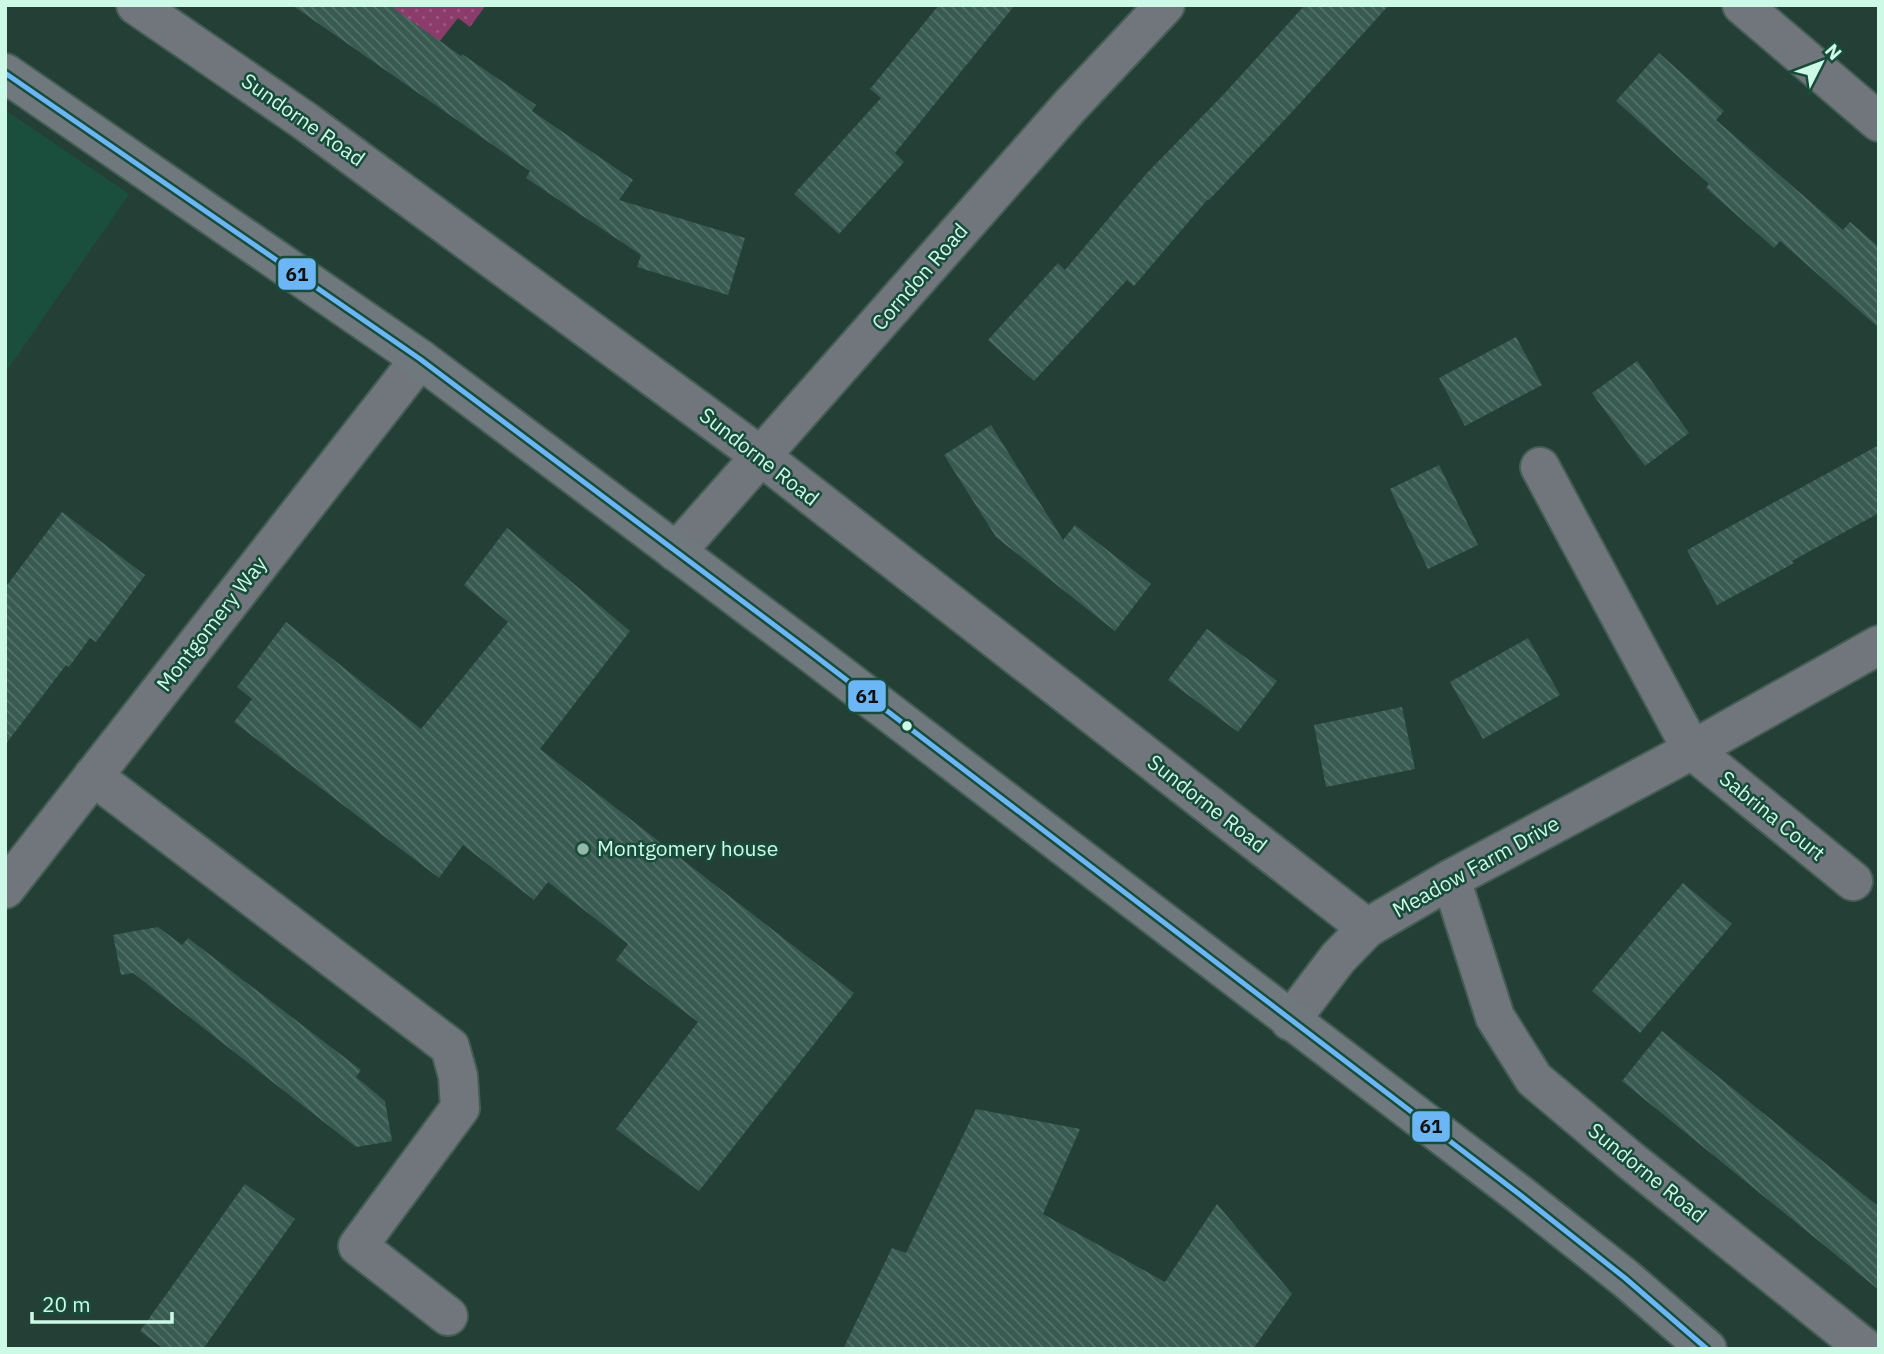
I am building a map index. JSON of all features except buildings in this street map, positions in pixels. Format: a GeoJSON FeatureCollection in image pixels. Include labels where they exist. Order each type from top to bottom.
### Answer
{"type":"FeatureCollection","features":[{"type":"Feature","properties":{"kind":"main road"},"geometry":{"type":"LineString","coordinates":[[5,73],[420,359],[821,660],[1519,1194],[1625,1278],[1707,1349]]}},
{"type":"Feature","properties":{"kind":"street","name":"Sundorne Road"},"geometry":{"type":"LineString","coordinates":[[136,5],[316,129],[762,457],[1367,929]]}},
{"type":"Feature","properties":{"kind":"street","name":"Corndon Road"},"geometry":{"type":"LineString","coordinates":[[676,552],[1070,106],[1165,5]]}},
{"type":"Feature","properties":{"kind":"street"},"geometry":{"type":"LineString","coordinates":[[1742,5],[1879,122]]}},
{"type":"Feature","properties":{"kind":"street","name":"Montgomery Way"},"geometry":{"type":"LineString","coordinates":[[5,889],[420,359]]}},
{"type":"Feature","properties":{"kind":"street"},"geometry":{"type":"LineString","coordinates":[[1540,467],[1692,750]]}},
{"type":"Feature","properties":{"kind":"street","name":"Meadow Farm Drive"},"geometry":{"type":"LineString","coordinates":[[1290,1021],[1338,958],[1367,929],[1451,879],[1692,750],[1879,645]]}},
{"type":"Feature","properties":{"kind":"street","name":"Sabrina Court"},"geometry":{"type":"LineString","coordinates":[[1692,750],[1853,881]]}},
{"type":"Feature","properties":{"kind":"street"},"geometry":{"type":"LineString","coordinates":[[93,776],[450,1047],[458,1076],[460,1108],[358,1246],[448,1316]]}},
{"type":"Feature","properties":{"kind":"street","name":"Sundorne Road"},"geometry":{"type":"LineString","coordinates":[[1451,879],[1495,1017],[1534,1079],[1630,1160],[1866,1349]]}},
{"type":"Feature","properties":{"kind":"shaded area"},"geometry":{"type":"Polygon","coordinates":[[[389,5],[486,5],[470,27],[458,18],[439,42],[389,5]]]}},
{"type":"Feature","properties":{"kind":"shaded area"},"geometry":{"type":"Polygon","coordinates":[[[5,110],[129,194],[5,373],[5,110]]]}},
{"type":"Feature","properties":{"kind":"transit line","name":"61"},"geometry":{"type":"LineString","coordinates":[[5,73],[420,359],[810,652],[1519,1194],[1625,1278],[1707,1349]]}},
{"type":"Feature","properties":{"kind":"place","name":"Montgomery house"},"geometry":{"type":"Point","coordinates":[583,849]}}]}
